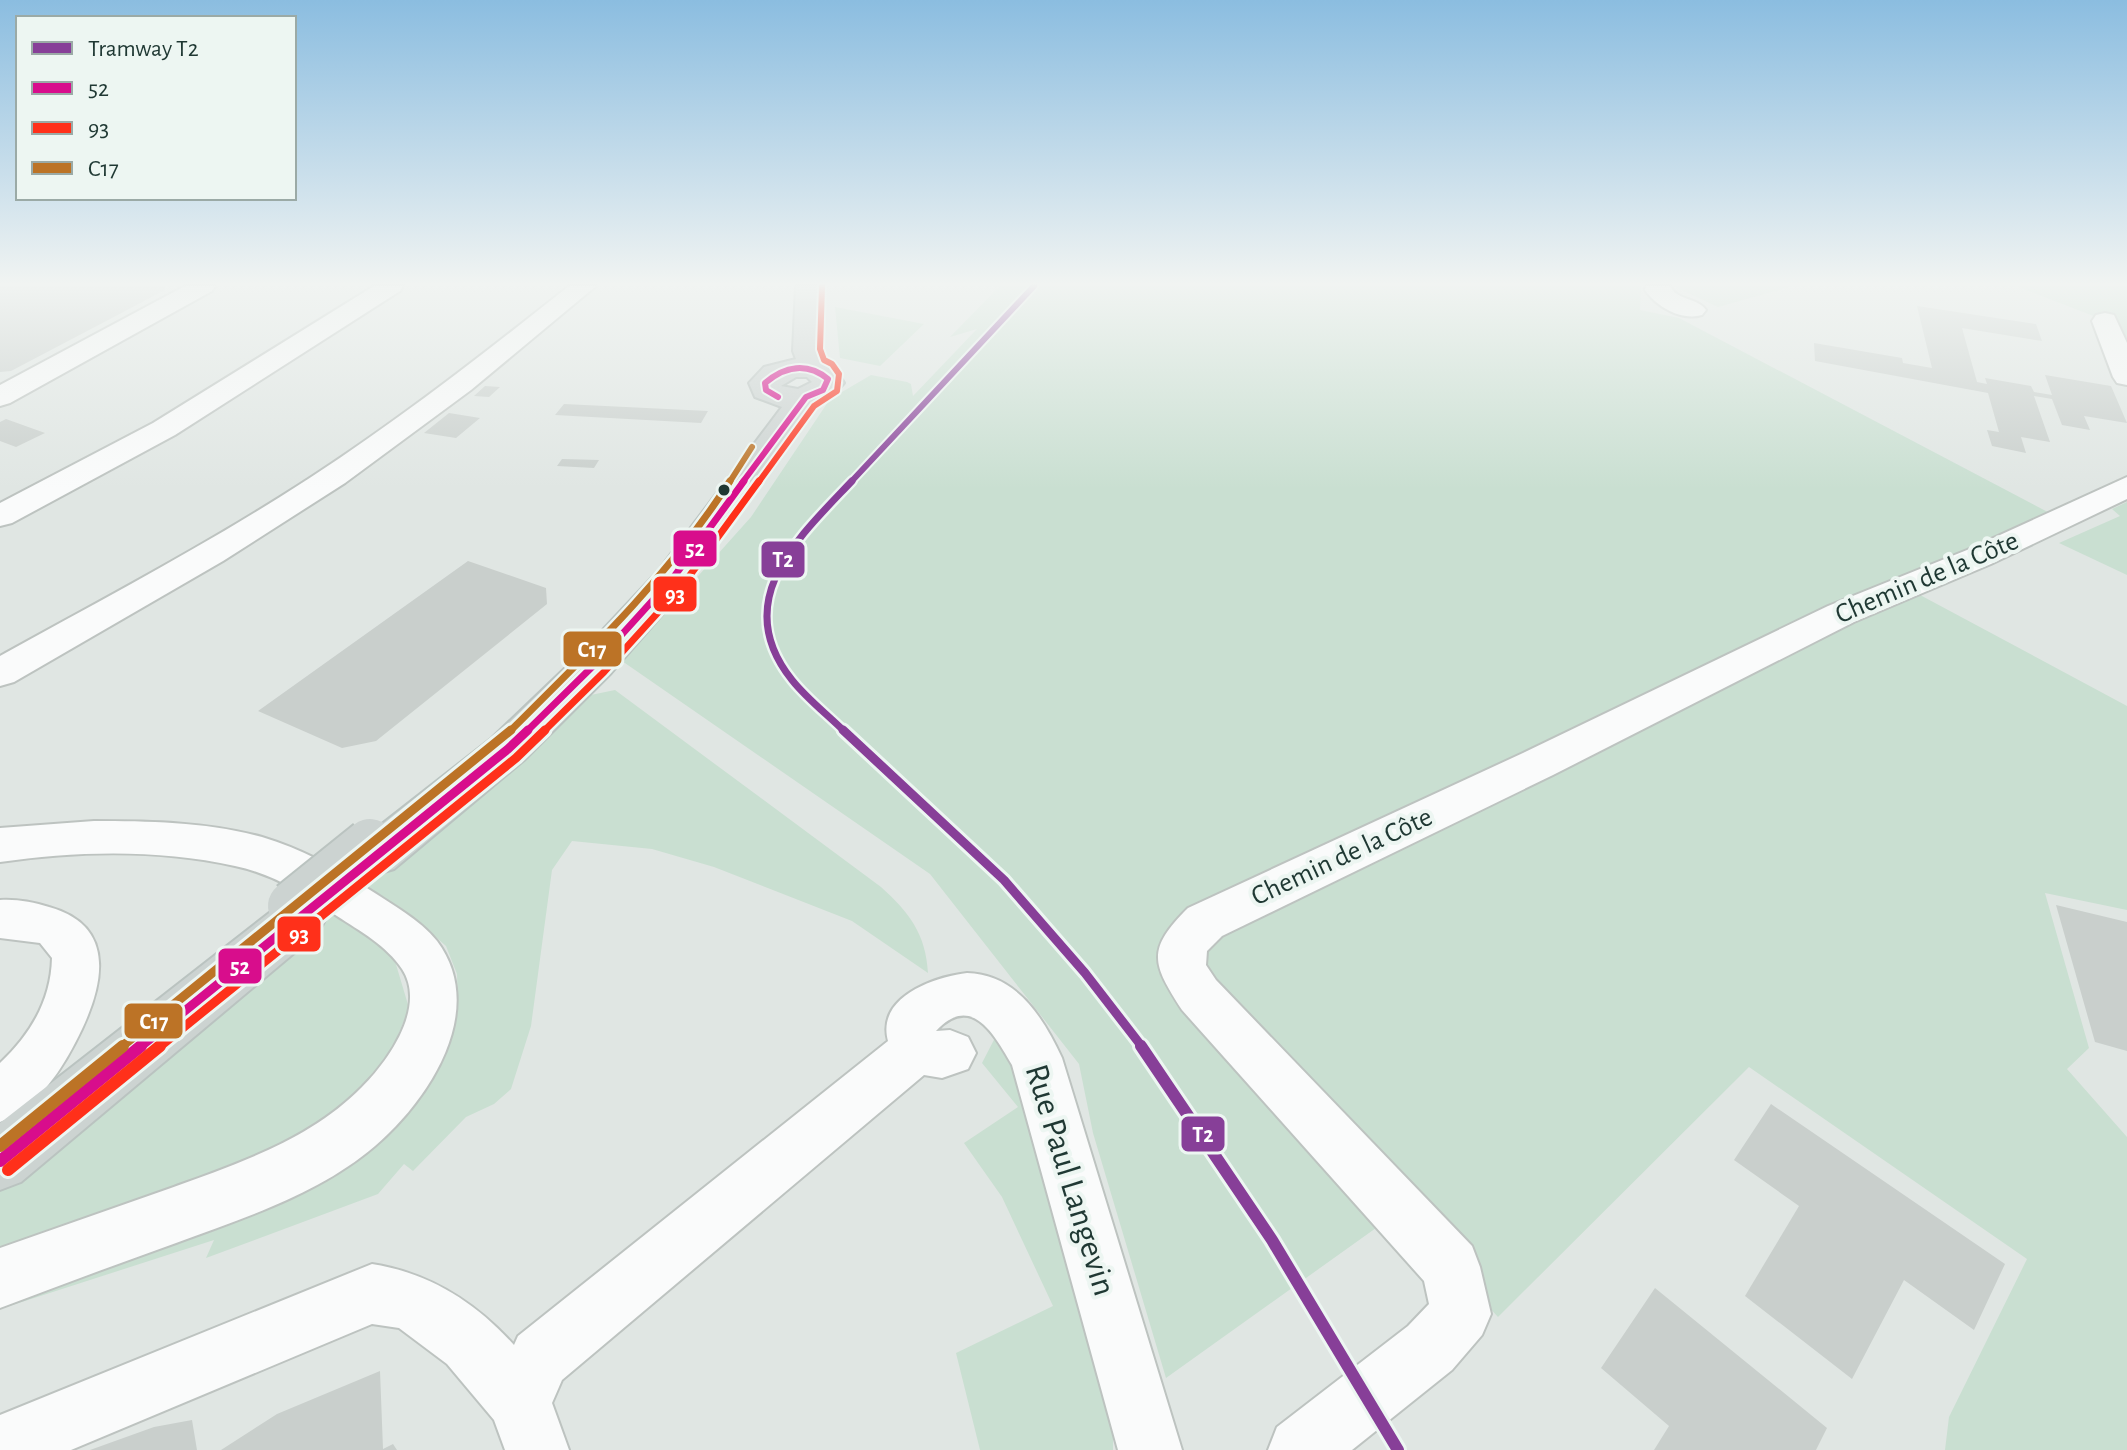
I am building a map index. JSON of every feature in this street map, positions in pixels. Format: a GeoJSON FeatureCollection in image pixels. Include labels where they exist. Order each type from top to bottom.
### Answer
{"type":"FeatureCollection","features":[{"type":"Feature","properties":{"kind":"main road"},"geometry":{"type":"LineString","coordinates":[[795,354],[796,383]]}},
{"type":"Feature","properties":{"kind":"main road"},"geometry":{"type":"LineString","coordinates":[[0,1161],[374,850],[562,681],[667,562],[730,481],[796,383],[807,354]]}},
{"type":"Feature","properties":{"kind":"main road"},"geometry":{"type":"LineString","coordinates":[[0,1129],[296,912]]}},
{"type":"Feature","properties":{"kind":"street"},"geometry":{"type":"LineString","coordinates":[[3,392],[69,354]]}},
{"type":"Feature","properties":{"kind":"street"},"geometry":{"type":"LineString","coordinates":[[3,392],[75,354]]}},
{"type":"Feature","properties":{"kind":"street"},"geometry":{"type":"LineString","coordinates":[[0,516],[164,429],[284,354]]}},
{"type":"Feature","properties":{"kind":"street"},"geometry":{"type":"LineString","coordinates":[[0,673],[165,580],[334,477],[499,354]]}},
{"type":"Feature","properties":{"kind":"street"},"geometry":{"type":"LineString","coordinates":[[2118,354],[2127,377]]}},
{"type":"Feature","properties":{"kind":"street","name":"Chemin de la Côte"},"geometry":{"type":"LineString","coordinates":[[1300,1450],[1430,1348],[1461,1314],[1451,1267],[1199,995],[1182,969],[1183,944],[1205,922],[1538,764],[1841,614],[1979,557],[2127,487]]}},
{"type":"Feature","properties":{"kind":"street"},"geometry":{"type":"LineString","coordinates":[[0,845],[54,839],[210,843],[277,860],[345,897],[402,936],[429,970],[433,1011],[427,1034],[400,1081],[380,1106],[332,1146],[273,1179],[0,1278]]}},
{"type":"Feature","properties":{"kind":"street"},"geometry":{"type":"LineString","coordinates":[[0,919],[43,923],[67,934],[77,951],[76,980],[63,1017],[38,1059],[0,1097]]}},
{"type":"Feature","properties":{"kind":"street","name":"Rue Paul Langevin"},"geometry":{"type":"LineString","coordinates":[[528,1426],[540,1358],[928,1039],[951,997],[968,995],[986,997],[1012,1021],[1036,1058],[1150,1450]]}},
{"type":"Feature","properties":{"kind":"street"},"geometry":{"type":"LineString","coordinates":[[0,1447],[372,1294],[402,1299],[441,1321],[493,1364],[528,1426]]}},
{"type":"Feature","properties":{"kind":"green space"},"geometry":{"type":"Polygon","coordinates":[[[840,354],[893,354],[880,366],[840,358],[840,354]]]}},
{"type":"Feature","properties":{"kind":"green space"},"geometry":{"type":"Polygon","coordinates":[[[953,354],[1747,354],[2061,519],[1907,588],[2127,706],[2127,910],[2045,893],[2089,1048],[2067,1069],[2127,1137],[2127,1450],[1945,1450],[1949,1417],[2027,1259],[1749,1067],[1498,1317],[1199,995],[1183,944],[1164,934],[1162,971],[1178,1001],[1376,1228],[1166,1378],[1093,1133],[1079,1064],[930,874],[622,661],[751,517],[830,399],[871,375],[911,384],[913,396],[953,354]]]}},
{"type":"Feature","properties":{"kind":"green space"},"geometry":{"type":"Polygon","coordinates":[[[2127,502],[2127,575],[2059,543],[2120,516],[2112,509],[2127,502]]]}},
{"type":"Feature","properties":{"kind":"green space"},"geometry":{"type":"Polygon","coordinates":[[[615,690],[881,887],[900,906],[920,935],[928,973],[852,921],[714,867],[652,849],[572,841],[552,870],[531,1026],[511,1089],[494,1104],[466,1117],[413,1171],[404,1164],[378,1194],[206,1258],[214,1240],[0,1309],[0,1296],[304,1183],[444,1053],[458,1011],[457,974],[446,946],[422,925],[360,885],[586,696],[615,690]]]}},
{"type":"Feature","properties":{"kind":"green space"},"geometry":{"type":"Polygon","coordinates":[[[328,909],[392,951],[409,1008],[379,1083],[304,1147],[0,1260],[0,1188],[328,909]]]}},
{"type":"Feature","properties":{"kind":"green space"},"geometry":{"type":"Polygon","coordinates":[[[998,1032],[1004,1032],[1113,1431],[1113,1450],[980,1450],[956,1353],[1053,1306],[1002,1197],[964,1143],[1018,1107],[982,1063],[998,1032]]]}},
{"type":"Feature","properties":{"kind":"building"},"geometry":{"type":"Polygon","coordinates":[[[0,354],[44,354],[11,371],[0,372],[0,354]]]}},
{"type":"Feature","properties":{"kind":"building"},"geometry":{"type":"Polygon","coordinates":[[[1815,354],[1877,354],[1902,358],[1903,363],[1932,368],[1929,354],[1969,354],[1977,382],[1987,384],[1985,378],[2031,386],[2034,392],[2052,395],[2045,375],[2111,386],[2127,423],[2084,416],[2090,430],[2062,425],[2052,399],[2034,396],[2050,442],[2021,437],[2026,453],[1992,446],[1987,430],[1999,432],[1988,393],[1815,361],[1815,354]]]}},
{"type":"Feature","properties":{"kind":"building"},"geometry":{"type":"Polygon","coordinates":[[[485,386],[500,387],[489,397],[474,396],[485,386]]]}},
{"type":"Feature","properties":{"kind":"building"},"geometry":{"type":"Polygon","coordinates":[[[564,404],[708,411],[701,423],[555,415],[564,404]]]}},
{"type":"Feature","properties":{"kind":"building"},"geometry":{"type":"Polygon","coordinates":[[[449,413],[480,418],[456,438],[424,433],[449,413]]]}},
{"type":"Feature","properties":{"kind":"building"},"geometry":{"type":"Polygon","coordinates":[[[6,419],[45,433],[16,447],[0,441],[0,422],[6,419]]]}},
{"type":"Feature","properties":{"kind":"building"},"geometry":{"type":"Polygon","coordinates":[[[562,459],[599,460],[594,468],[557,466],[562,459]]]}},
{"type":"Feature","properties":{"kind":"building"},"geometry":{"type":"Polygon","coordinates":[[[468,561],[546,588],[547,604],[376,741],[342,748],[258,711],[468,561]]]}},
{"type":"Feature","properties":{"kind":"building"},"geometry":{"type":"Polygon","coordinates":[[[2056,905],[2127,922],[2127,1051],[2095,1042],[2056,905]]]}},
{"type":"Feature","properties":{"kind":"building"},"geometry":{"type":"Polygon","coordinates":[[[1771,1104],[2005,1264],[1974,1330],[1904,1280],[1852,1379],[1745,1296],[1799,1206],[1734,1160],[1771,1104]]]}},
{"type":"Feature","properties":{"kind":"building"},"geometry":{"type":"Polygon","coordinates":[[[1655,1288],[1827,1428],[1816,1450],[1654,1450],[1669,1426],[1601,1368],[1655,1288]]]}},
{"type":"Feature","properties":{"kind":"building"},"geometry":{"type":"Polygon","coordinates":[[[380,1371],[383,1449],[393,1444],[397,1450],[221,1450],[277,1414],[380,1371]]]}},
{"type":"Feature","properties":{"kind":"building"},"geometry":{"type":"Polygon","coordinates":[[[192,1420],[197,1450],[90,1450],[154,1427],[192,1420]]]}},
{"type":"Feature","properties":{"kind":"tram line","name":"T2"},"geometry":{"type":"LineString","coordinates":[[971,354],[791,546],[774,580],[770,597],[768,613],[774,646],[792,680],[1004,880],[1085,973],[1135,1037],[1183,1103],[1272,1240],[1398,1450]]}},
{"type":"Feature","properties":{"kind":"transit line","name":"93"},"geometry":{"type":"LineString","coordinates":[[8,1170],[516,758],[604,672],[682,586],[814,406],[837,391],[839,374],[822,354]]}},
{"type":"Feature","properties":{"kind":"transit line","name":"52"},"geometry":{"type":"LineString","coordinates":[[0,1161],[508,749],[596,663],[673,578],[792,414],[806,397],[823,390],[828,379],[805,368],[779,373],[765,383],[766,390],[778,397]]}},
{"type":"Feature","properties":{"kind":"transit line","name":"C17"},"geometry":{"type":"LineString","coordinates":[[0,1146],[500,740],[587,655],[664,570],[723,492],[752,447]]}}]}
